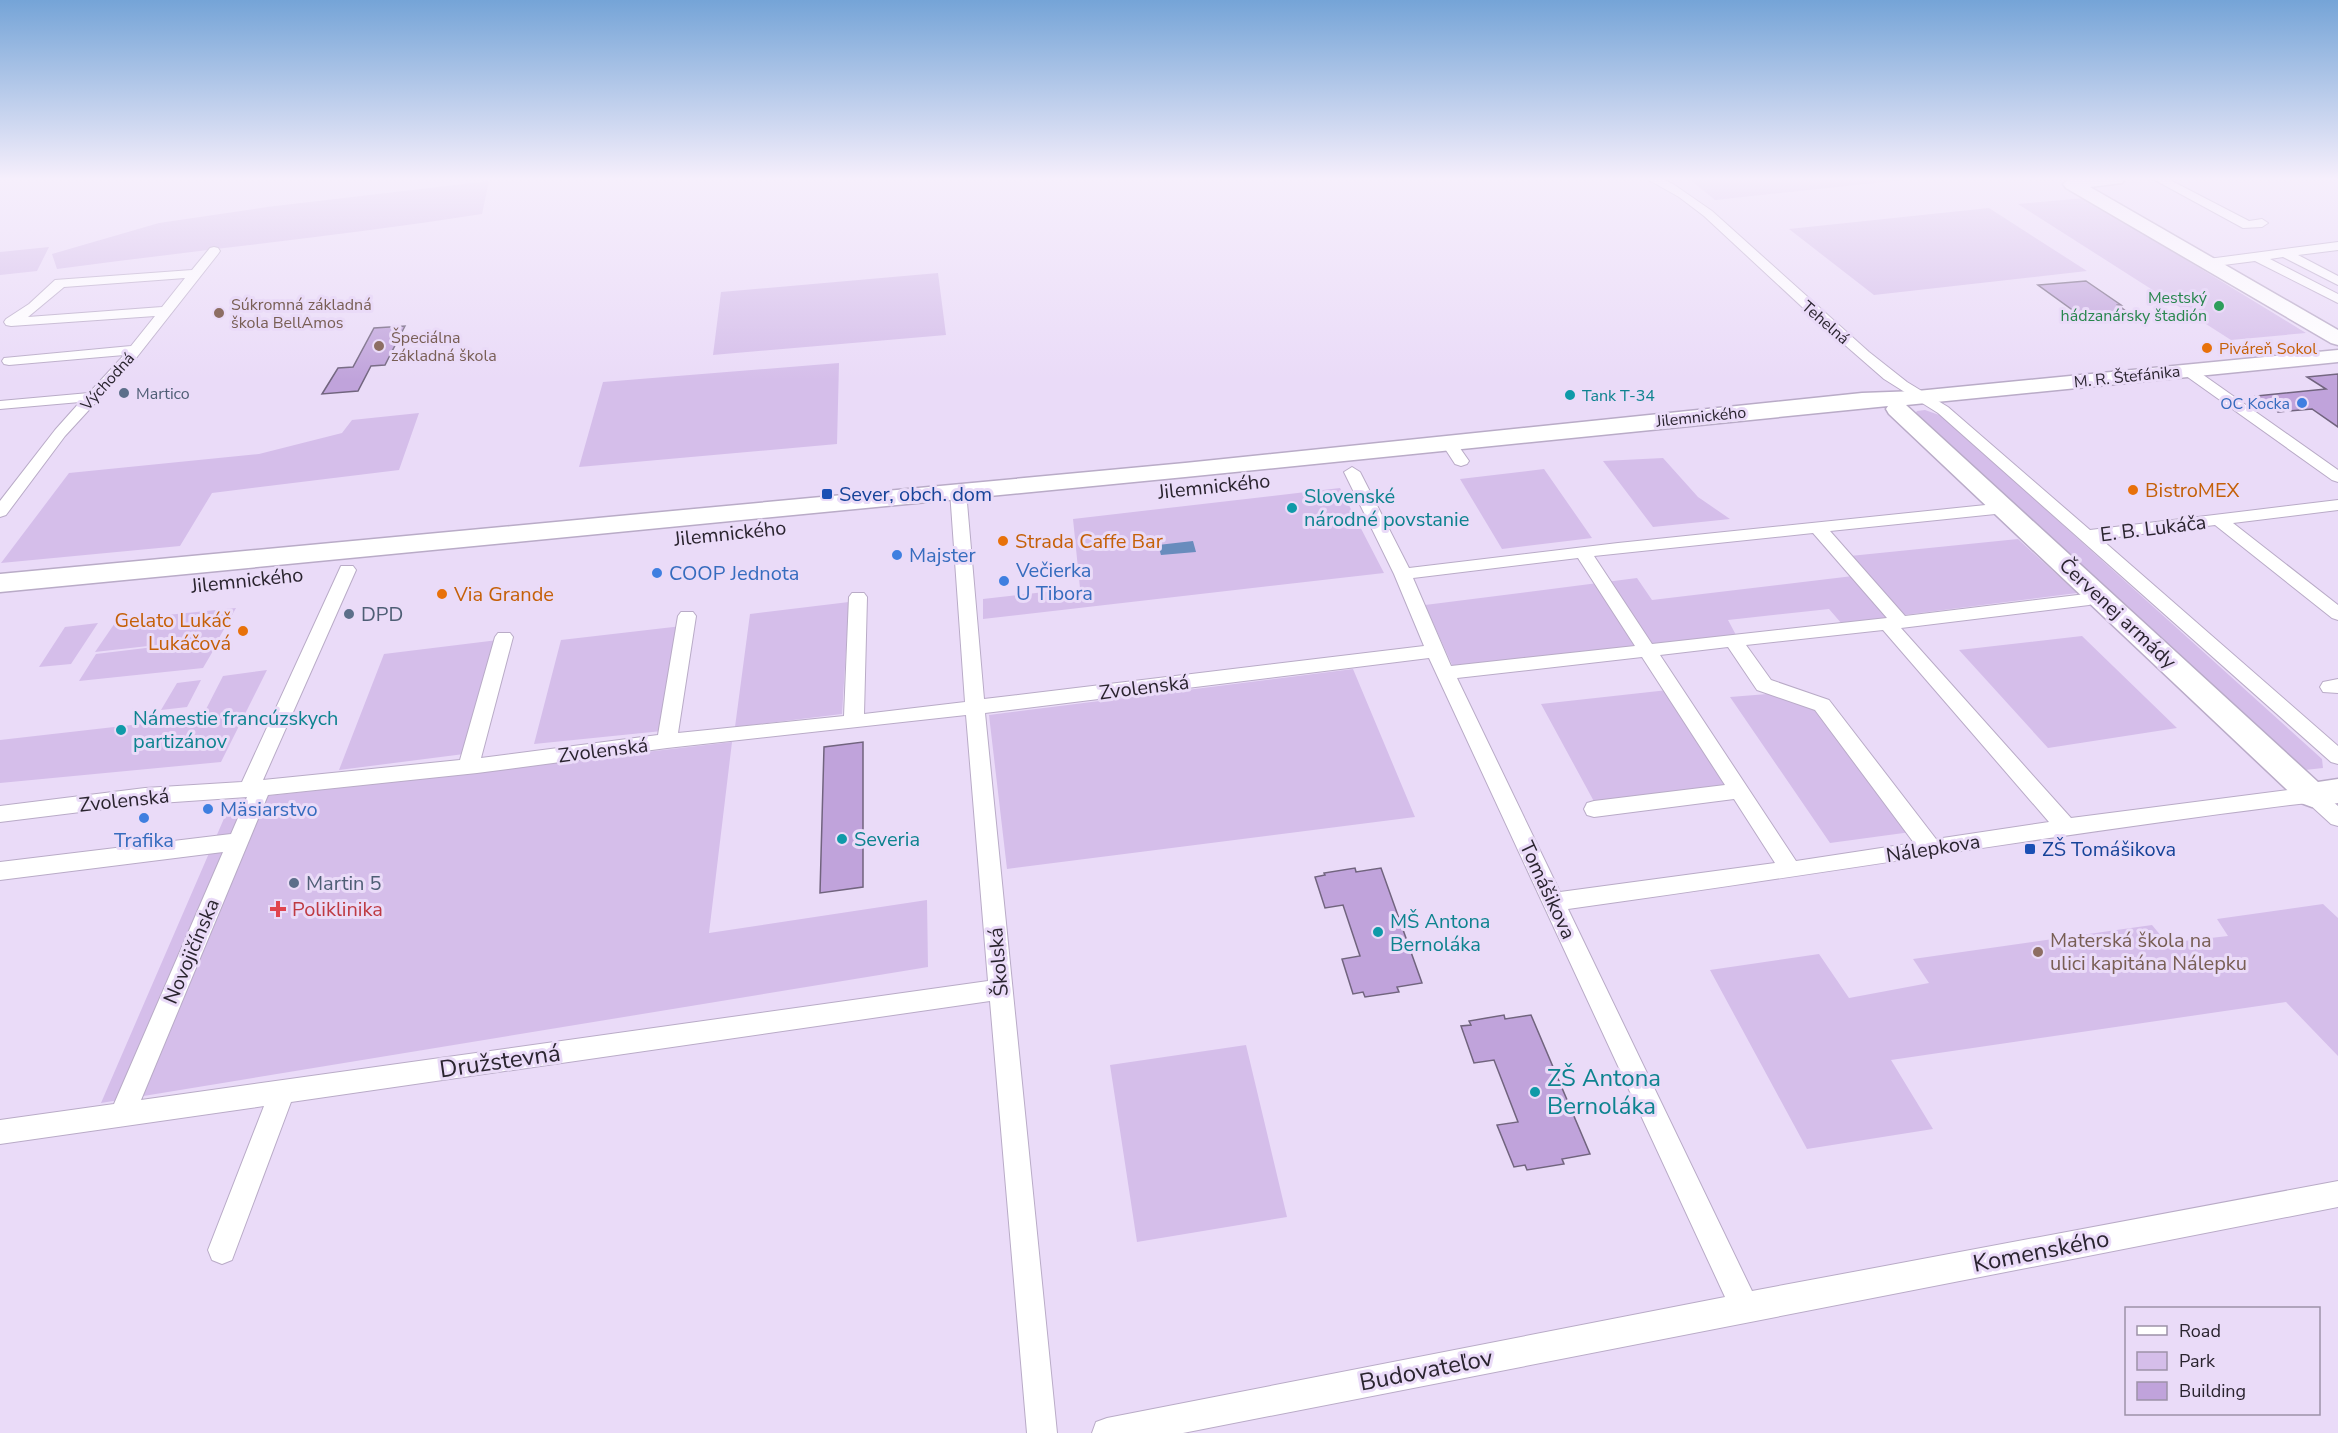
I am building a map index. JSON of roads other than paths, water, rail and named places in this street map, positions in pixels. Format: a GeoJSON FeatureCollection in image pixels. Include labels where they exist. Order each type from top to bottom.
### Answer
{"type":"FeatureCollection","features":[{"type":"Feature","properties":{"kind":"main road"},"geometry":{"type":"LineString","coordinates":[[2178,246],[2338,339]]}},
{"type":"Feature","properties":{"kind":"main road","name":"M. R. Štefánika"},"geometry":{"type":"LineString","coordinates":[[1907,403],[2187,370],[2338,356]]}},
{"type":"Feature","properties":{"kind":"main road","name":"Jilemnického"},"geometry":{"type":"LineString","coordinates":[[0,603],[347,570],[958,501],[1455,452],[1666,437],[1907,403]]}},
{"type":"Feature","properties":{"kind":"main road","name":"Červenej armády"},"geometry":{"type":"LineString","coordinates":[[1907,403],[2005,508],[2098,595],[2325,793]]}},
{"type":"Feature","properties":{"kind":"main road","name":"Jilemnického"},"geometry":{"type":"LineString","coordinates":[[0,583],[958,501],[1352,472],[1455,452]]}},
{"type":"Feature","properties":{"kind":"street","name":"Tehelná"},"geometry":{"type":"LineString","coordinates":[[1744,246],[1886,375],[1907,403]]}},
{"type":"Feature","properties":{"kind":"street"},"geometry":{"type":"LineString","coordinates":[[2208,263],[2338,246]]}},
{"type":"Feature","properties":{"kind":"street"},"geometry":{"type":"LineString","coordinates":[[2317,249],[2338,260]]}},
{"type":"Feature","properties":{"kind":"street","name":"Východná"},"geometry":{"type":"LineString","coordinates":[[0,512],[60,433],[135,350],[214,251]]}},
{"type":"Feature","properties":{"kind":"street"},"geometry":{"type":"LineString","coordinates":[[2285,254],[2338,281]]}},
{"type":"Feature","properties":{"kind":"street"},"geometry":{"type":"LineString","coordinates":[[2259,257],[2338,299]]}},
{"type":"Feature","properties":{"kind":"street"},"geometry":{"type":"LineString","coordinates":[[5,325],[34,307],[60,283],[195,274]]}},
{"type":"Feature","properties":{"kind":"street"},"geometry":{"type":"LineString","coordinates":[[5,325],[166,311]]}},
{"type":"Feature","properties":{"kind":"street"},"geometry":{"type":"LineString","coordinates":[[9,361],[135,350]]}},
{"type":"Feature","properties":{"kind":"street"},"geometry":{"type":"LineString","coordinates":[[2187,370],[2338,477]]}},
{"type":"Feature","properties":{"kind":"street"},"geometry":{"type":"LineString","coordinates":[[0,405],[92,397]]}},
{"type":"Feature","properties":{"kind":"street","name":"Červenej armády"},"geometry":{"type":"LineString","coordinates":[[1907,403],[1943,410],[2338,757]]}},
{"type":"Feature","properties":{"kind":"street","name":"Tomášikova"},"geometry":{"type":"LineString","coordinates":[[1352,472],[1403,574],[1435,651],[1744,1306]]}},
{"type":"Feature","properties":{"kind":"street","name":"Školská"},"geometry":{"type":"LineString","coordinates":[[958,501],[1042,1433]]}},
{"type":"Feature","properties":{"kind":"street","name":"E. B. Lukáča"},"geometry":{"type":"LineString","coordinates":[[2087,536],[2338,505]]}},
{"type":"Feature","properties":{"kind":"street"},"geometry":{"type":"LineString","coordinates":[[1403,574],[1583,552],[2005,508]]}},
{"type":"Feature","properties":{"kind":"street","name":"E. B. Lukáča"},"geometry":{"type":"LineString","coordinates":[[2219,520],[2338,614]]}},
{"type":"Feature","properties":{"kind":"street"},"geometry":{"type":"LineString","coordinates":[[1817,527],[1894,623],[2065,826]]}},
{"type":"Feature","properties":{"kind":"street"},"geometry":{"type":"LineString","coordinates":[[1583,552],[1791,870]]}},
{"type":"Feature","properties":{"kind":"street"},"geometry":{"type":"LineString","coordinates":[[255,788],[306,662],[347,570]]}},
{"type":"Feature","properties":{"kind":"street"},"geometry":{"type":"LineString","coordinates":[[1446,673],[1894,623],[2089,599],[2098,595]]}},
{"type":"Feature","properties":{"kind":"street"},"geometry":{"type":"LineString","coordinates":[[854,722],[858,597]]}},
{"type":"Feature","properties":{"kind":"street","name":"Zvolenská"},"geometry":{"type":"LineString","coordinates":[[667,741],[687,616]]}},
{"type":"Feature","properties":{"kind":"street"},"geometry":{"type":"LineString","coordinates":[[468,767],[504,637]]}},
{"type":"Feature","properties":{"kind":"street"},"geometry":{"type":"LineString","coordinates":[[1733,641],[1764,685],[1822,705],[1931,849]]}},
{"type":"Feature","properties":{"kind":"street","name":"Zvolenská"},"geometry":{"type":"LineString","coordinates":[[0,814],[145,796],[255,788],[468,767],[667,741],[975,708],[1435,651]]}},
{"type":"Feature","properties":{"kind":"street","name":"Novojičínska"},"geometry":{"type":"LineString","coordinates":[[122,1116],[237,842],[255,788]]}},
{"type":"Feature","properties":{"kind":"street"},"geometry":{"type":"LineString","coordinates":[[1594,809],[1739,791]]}},
{"type":"Feature","properties":{"kind":"street","name":"Červenej armády"},"geometry":{"type":"LineString","coordinates":[[2325,793],[2338,818]]}},
{"type":"Feature","properties":{"kind":"street","name":"Nálepkova"},"geometry":{"type":"LineString","coordinates":[[1554,902],[1791,870],[2065,826],[2325,793]]}},
{"type":"Feature","properties":{"kind":"street"},"geometry":{"type":"LineString","coordinates":[[0,871],[237,842]]}},
{"type":"Feature","properties":{"kind":"street","name":"Družstevná"},"geometry":{"type":"LineString","coordinates":[[0,1132],[1001,989]]}},
{"type":"Feature","properties":{"kind":"street"},"geometry":{"type":"LineString","coordinates":[[222,1250],[282,1091]]}},
{"type":"Feature","properties":{"kind":"street","name":"Komenského"},"geometry":{"type":"LineString","coordinates":[[1744,1306],[2338,1194]]}},
{"type":"Feature","properties":{"kind":"street","name":"Budovateľov"},"geometry":{"type":"LineString","coordinates":[[1107,1433],[1744,1306]]}},
{"type":"Feature","properties":{"kind":"water"},"geometry":{"type":"Polygon","coordinates":[[[1193,541],[1196,552],[1161,555],[1158,545],[1193,541]]]}},
{"type":"Feature","properties":{"kind":"place","name":"Mestský hádzanársky štadión"},"geometry":{"type":"Point","coordinates":[2219,306]}},
{"type":"Feature","properties":{"kind":"place","name":"Súkromná základná škola BellAmos"},"geometry":{"type":"Point","coordinates":[219,313]}},
{"type":"Feature","properties":{"kind":"place","name":"Špeciálna základná škola"},"geometry":{"type":"Point","coordinates":[379,346]}},
{"type":"Feature","properties":{"kind":"place","name":"Piváreň Sokol"},"geometry":{"type":"Point","coordinates":[2207,348]}},
{"type":"Feature","properties":{"kind":"place","name":"Martico"},"geometry":{"type":"Point","coordinates":[124,393]}},
{"type":"Feature","properties":{"kind":"place","name":"Tank T-34"},"geometry":{"type":"Point","coordinates":[1570,395]}},
{"type":"Feature","properties":{"kind":"place","name":"OC Kocka"},"geometry":{"type":"Point","coordinates":[2302,403]}},
{"type":"Feature","properties":{"kind":"place","name":"BistroMEX"},"geometry":{"type":"Point","coordinates":[2133,490]}},
{"type":"Feature","properties":{"kind":"place","name":"Sever, obch. dom"},"geometry":{"type":"Point","coordinates":[827,494]}},
{"type":"Feature","properties":{"kind":"place","name":"Slovenské národné povstanie"},"geometry":{"type":"Point","coordinates":[1292,508]}},
{"type":"Feature","properties":{"kind":"place","name":"Strada Caffe Bar"},"geometry":{"type":"Point","coordinates":[1003,541]}},
{"type":"Feature","properties":{"kind":"place","name":"Majster"},"geometry":{"type":"Point","coordinates":[897,555]}},
{"type":"Feature","properties":{"kind":"place","name":"COOP Jednota"},"geometry":{"type":"Point","coordinates":[657,573]}},
{"type":"Feature","properties":{"kind":"place","name":"Večierka U Tibora"},"geometry":{"type":"Point","coordinates":[1004,581]}},
{"type":"Feature","properties":{"kind":"place","name":"Via Grande"},"geometry":{"type":"Point","coordinates":[442,594]}},
{"type":"Feature","properties":{"kind":"place","name":"DPD"},"geometry":{"type":"Point","coordinates":[349,614]}},
{"type":"Feature","properties":{"kind":"place","name":"Gelato Lukáč Lukáčová"},"geometry":{"type":"Point","coordinates":[243,631]}},
{"type":"Feature","properties":{"kind":"place","name":"Námestie francúzskych partizánov"},"geometry":{"type":"Point","coordinates":[121,730]}},
{"type":"Feature","properties":{"kind":"place","name":"Mäsiarstvo"},"geometry":{"type":"Point","coordinates":[208,809]}},
{"type":"Feature","properties":{"kind":"place","name":"Trafika"},"geometry":{"type":"Point","coordinates":[144,818]}},
{"type":"Feature","properties":{"kind":"place","name":"Severia"},"geometry":{"type":"Point","coordinates":[842,839]}},
{"type":"Feature","properties":{"kind":"place","name":"ZŠ Tomášikova"},"geometry":{"type":"Point","coordinates":[2030,849]}},
{"type":"Feature","properties":{"kind":"place","name":"Martin 5"},"geometry":{"type":"Point","coordinates":[294,883]}},
{"type":"Feature","properties":{"kind":"place","name":"Poliklinika"},"geometry":{"type":"Point","coordinates":[278,909]}},
{"type":"Feature","properties":{"kind":"place","name":"MŠ Antona Bernoláka"},"geometry":{"type":"Point","coordinates":[1378,932]}},
{"type":"Feature","properties":{"kind":"place","name":"Materská škola na ulici kapitána Nálepku"},"geometry":{"type":"Point","coordinates":[2038,952]}},
{"type":"Feature","properties":{"kind":"place","name":"ZŠ Antona Bernoláka"},"geometry":{"type":"Point","coordinates":[1535,1092]}}]}
